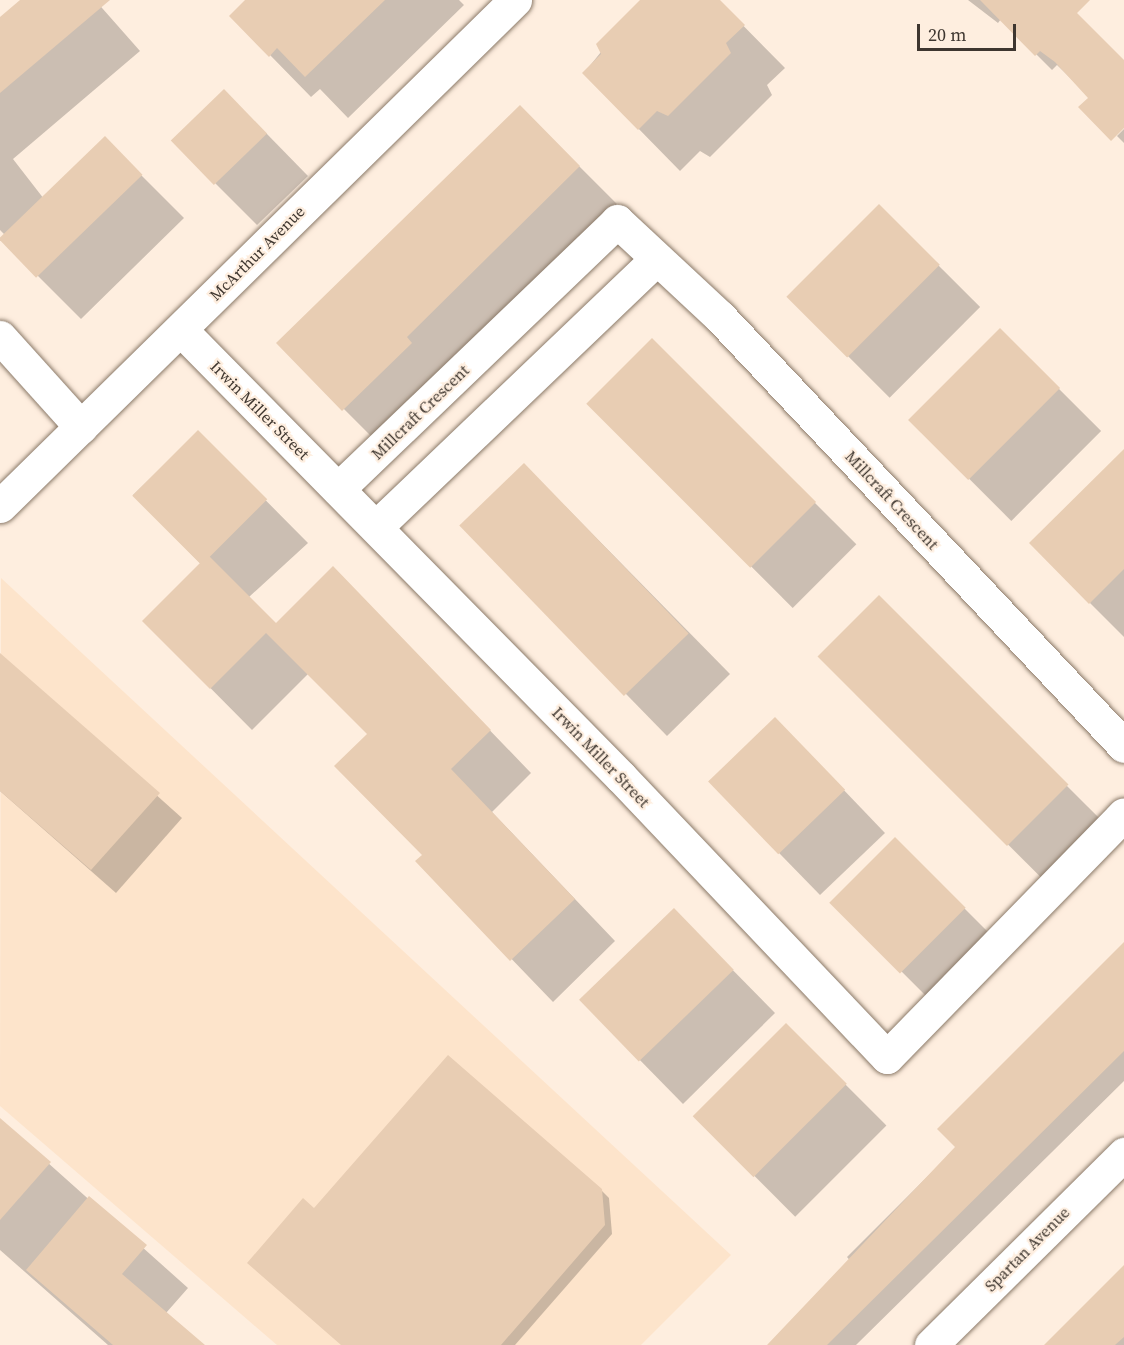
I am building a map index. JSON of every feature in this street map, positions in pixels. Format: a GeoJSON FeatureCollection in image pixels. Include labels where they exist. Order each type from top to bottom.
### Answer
{"type":"FeatureCollection","features":[{"type":"Feature","properties":{"kind":"street","name":"McArthur Avenue"},"geometry":{"type":"LineString","coordinates":[[0,506],[515,0]]}},
{"type":"Feature","properties":{"kind":"street","name":"Millcraft Crescent"},"geometry":{"type":"LineString","coordinates":[[338,489],[617,221],[720,317],[1124,746]]}},
{"type":"Feature","properties":{"kind":"street"},"geometry":{"type":"LineString","coordinates":[[376,527],[656,259]]}},
{"type":"Feature","properties":{"kind":"street","name":"Irwin Miller Street"},"geometry":{"type":"LineString","coordinates":[[181,330],[376,527],[887,1057],[1124,814]]}},
{"type":"Feature","properties":{"kind":"street"},"geometry":{"type":"LineString","coordinates":[[0,337],[81,427]]}},
{"type":"Feature","properties":{"kind":"street","name":"Spartan Avenue"},"geometry":{"type":"LineString","coordinates":[[936,1344],[1124,1154]]}},
{"type":"Feature","properties":{"kind":"shaded area"},"geometry":{"type":"Polygon","coordinates":[[[1,578],[731,1255],[641,1345],[277,1345],[0,1106],[1,578]]]}},
{"type":"Feature","properties":{"kind":"building"},"geometry":{"type":"Polygon","coordinates":[[[20,0],[110,0],[0,93],[0,17],[20,0]]]}},
{"type":"Feature","properties":{"kind":"building"},"geometry":{"type":"Polygon","coordinates":[[[245,0],[385,0],[305,77],[277,48],[269,57],[229,16],[245,0]]]}},
{"type":"Feature","properties":{"kind":"building"},"geometry":{"type":"Polygon","coordinates":[[[640,0],[720,0],[745,25],[726,43],[731,53],[668,116],[657,111],[638,130],[582,73],[601,54],[596,44],[640,0]]]}},
{"type":"Feature","properties":{"kind":"building"},"geometry":{"type":"Polygon","coordinates":[[[980,0],[1090,0],[1077,13],[1124,60],[1124,128],[1111,141],[1078,107],[1088,98],[1055,62],[1040,51],[1035,56],[980,0]]]}},
{"type":"Feature","properties":{"kind":"building"},"geometry":{"type":"Polygon","coordinates":[[[224,89],[267,134],[214,185],[171,140],[224,89]]]}},
{"type":"Feature","properties":{"kind":"building"},"geometry":{"type":"Polygon","coordinates":[[[520,105],[580,166],[407,337],[412,343],[342,411],[276,343],[520,105]]]}},
{"type":"Feature","properties":{"kind":"building"},"geometry":{"type":"Polygon","coordinates":[[[105,136],[143,175],[36,278],[0,240],[0,237],[105,136]]]}},
{"type":"Feature","properties":{"kind":"building"},"geometry":{"type":"Polygon","coordinates":[[[879,204],[940,265],[847,357],[786,297],[879,204]]]}},
{"type":"Feature","properties":{"kind":"building"},"geometry":{"type":"Polygon","coordinates":[[[1000,328],[1060,388],[968,480],[908,420],[1000,328]]]}},
{"type":"Feature","properties":{"kind":"building"},"geometry":{"type":"Polygon","coordinates":[[[652,338],[816,502],[750,568],[586,404],[652,338]]]}},
{"type":"Feature","properties":{"kind":"building"},"geometry":{"type":"Polygon","coordinates":[[[198,430],[267,499],[202,565],[132,496],[198,430]]]}},
{"type":"Feature","properties":{"kind":"building"},"geometry":{"type":"Polygon","coordinates":[[[1124,449],[1124,569],[1089,604],[1029,543],[1124,449]]]}},
{"type":"Feature","properties":{"kind":"building"},"geometry":{"type":"Polygon","coordinates":[[[524,463],[689,633],[624,696],[459,526],[524,463]]]}},
{"type":"Feature","properties":{"kind":"building"},"geometry":{"type":"Polygon","coordinates":[[[208,555],[276,623],[333,566],[491,730],[451,769],[575,899],[510,961],[415,861],[422,855],[334,766],[367,734],[266,633],[210,689],[142,621],[208,555]]]}},
{"type":"Feature","properties":{"kind":"building"},"geometry":{"type":"Polygon","coordinates":[[[879,595],[1069,785],[1007,846],[817,657],[879,595]]]}},
{"type":"Feature","properties":{"kind":"building"},"geometry":{"type":"Polygon","coordinates":[[[0,653],[160,793],[91,870],[0,791],[0,653]]]}},
{"type":"Feature","properties":{"kind":"building"},"geometry":{"type":"Polygon","coordinates":[[[775,717],[845,790],[778,854],[708,782],[775,717]]]}},
{"type":"Feature","properties":{"kind":"building"},"geometry":{"type":"Polygon","coordinates":[[[895,837],[966,908],[900,973],[829,903],[895,837]]]}},
{"type":"Feature","properties":{"kind":"building"},"geometry":{"type":"Polygon","coordinates":[[[674,908],[734,970],[639,1062],[579,1000],[674,908]]]}},
{"type":"Feature","properties":{"kind":"building"},"geometry":{"type":"Polygon","coordinates":[[[1124,942],[1124,1051],[827,1345],[767,1345],[955,1147],[937,1129],[1124,942]]]}},
{"type":"Feature","properties":{"kind":"building"},"geometry":{"type":"Polygon","coordinates":[[[786,1023],[847,1084],[753,1177],[693,1116],[786,1023]]]}},
{"type":"Feature","properties":{"kind":"building"},"geometry":{"type":"Polygon","coordinates":[[[448,1055],[602,1189],[605,1225],[501,1345],[341,1345],[247,1263],[303,1198],[314,1208],[448,1055]]]}},
{"type":"Feature","properties":{"kind":"building"},"geometry":{"type":"Polygon","coordinates":[[[0,1118],[51,1162],[0,1220],[0,1118]]]}},
{"type":"Feature","properties":{"kind":"building"},"geometry":{"type":"Polygon","coordinates":[[[89,1196],[147,1245],[122,1274],[205,1345],[113,1345],[26,1270],[89,1196]]]}},
{"type":"Feature","properties":{"kind":"building"},"geometry":{"type":"Polygon","coordinates":[[[1124,1265],[1124,1337],[1115,1345],[1044,1345],[1124,1265]]]}}]}
